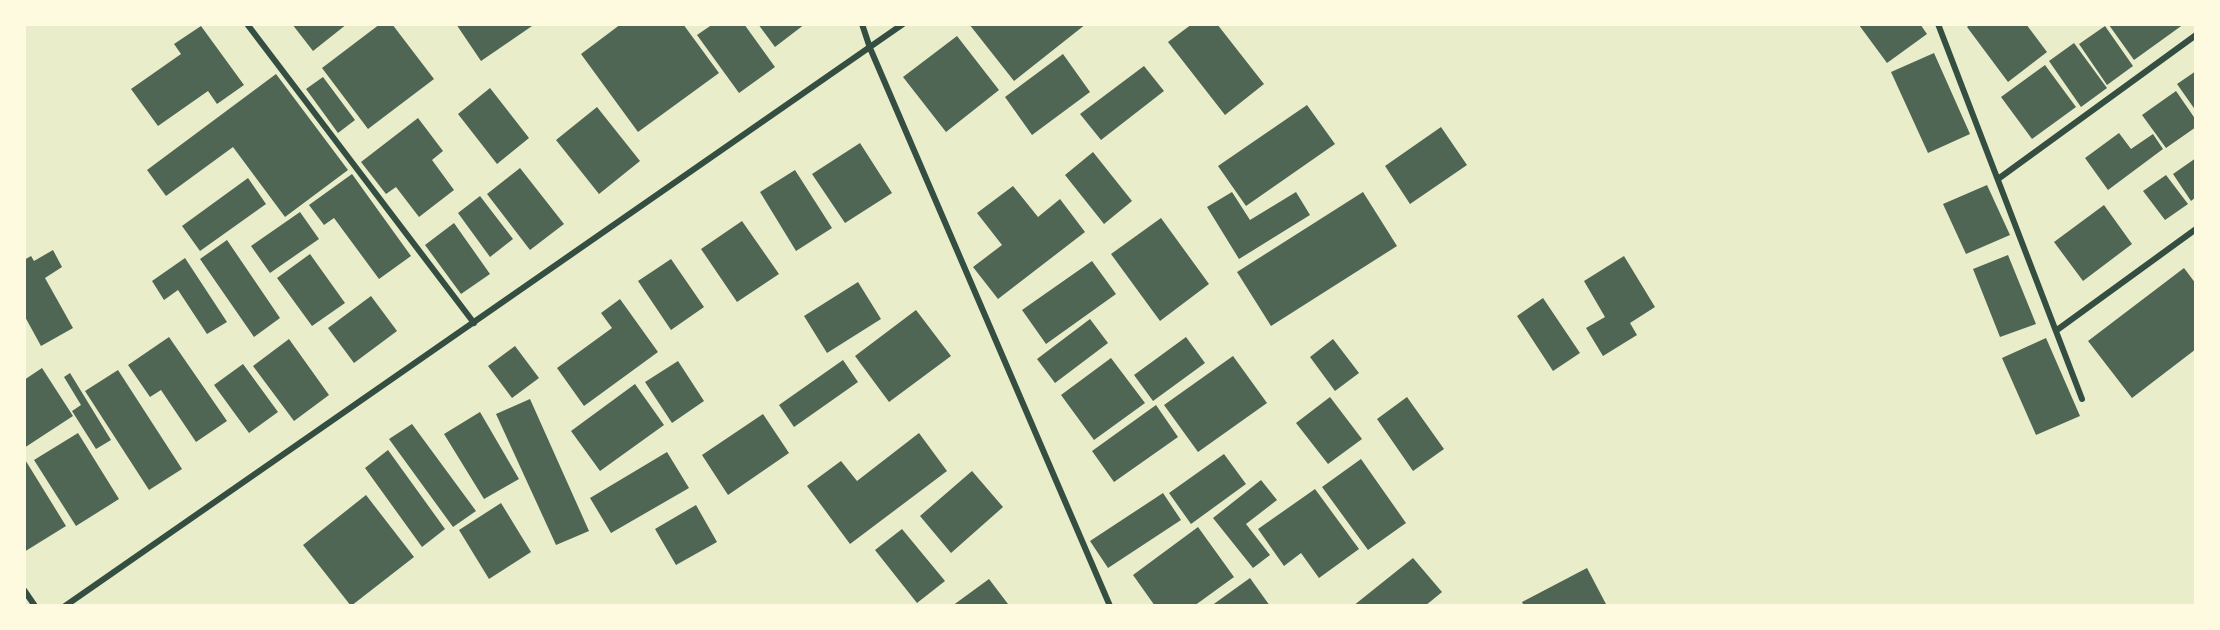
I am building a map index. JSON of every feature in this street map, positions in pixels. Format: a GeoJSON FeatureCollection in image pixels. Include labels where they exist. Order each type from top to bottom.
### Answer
{"type":"FeatureCollection","features":[{"type":"Feature","properties":{"kind":"street"},"geometry":{"type":"LineString","coordinates":[[247,24],[474,324]]}},
{"type":"Feature","properties":{"kind":"street"},"geometry":{"type":"LineString","coordinates":[[862,24],[870,48],[1110,606]]}},
{"type":"Feature","properties":{"kind":"street"},"geometry":{"type":"LineString","coordinates":[[65,606],[903,24]]}},
{"type":"Feature","properties":{"kind":"street"},"geometry":{"type":"LineString","coordinates":[[1938,24],[2082,399]]}},
{"type":"Feature","properties":{"kind":"street"},"geometry":{"type":"LineString","coordinates":[[1998,179],[2196,35]]}},
{"type":"Feature","properties":{"kind":"street"},"geometry":{"type":"LineString","coordinates":[[2057,330],[2196,229]]}},
{"type":"Feature","properties":{"kind":"street"},"geometry":{"type":"LineString","coordinates":[[24,590],[35,606]]}},
{"type":"Feature","properties":{"kind":"building"},"geometry":{"type":"Polygon","coordinates":[[[292,24],[347,24],[313,51],[292,24]]]}},
{"type":"Feature","properties":{"kind":"building"},"geometry":{"type":"Polygon","coordinates":[[[380,24],[392,24],[434,79],[368,129],[322,68],[380,24]]]}},
{"type":"Feature","properties":{"kind":"building"},"geometry":{"type":"Polygon","coordinates":[[[456,24],[535,24],[481,61],[456,24]]]}},
{"type":"Feature","properties":{"kind":"building"},"geometry":{"type":"Polygon","coordinates":[[[621,24],[683,24],[719,73],[638,132],[581,54],[621,24]]]}},
{"type":"Feature","properties":{"kind":"building"},"geometry":{"type":"Polygon","coordinates":[[[713,24],[744,24],[775,67],[739,93],[697,35],[713,24]]]}},
{"type":"Feature","properties":{"kind":"building"},"geometry":{"type":"Polygon","coordinates":[[[758,24],[805,24],[775,47],[758,24]]]}},
{"type":"Feature","properties":{"kind":"building"},"geometry":{"type":"Polygon","coordinates":[[[969,24],[1086,24],[1014,81],[969,24]]]}},
{"type":"Feature","properties":{"kind":"building"},"geometry":{"type":"Polygon","coordinates":[[[1192,24],[1217,24],[1264,84],[1225,115],[1168,42],[1192,24]]]}},
{"type":"Feature","properties":{"kind":"building"},"geometry":{"type":"Polygon","coordinates":[[[1920,24],[1927,34],[1887,63],[1859,25],[1920,24]]]}},
{"type":"Feature","properties":{"kind":"building"},"geometry":{"type":"Polygon","coordinates":[[[1970,24],[2026,24],[2047,52],[2008,82],[1967,27],[1970,24]]]}},
{"type":"Feature","properties":{"kind":"building"},"geometry":{"type":"Polygon","coordinates":[[[2184,24],[2134,60],[2109,25],[2184,24]]]}},
{"type":"Feature","properties":{"kind":"building"},"geometry":{"type":"Polygon","coordinates":[[[201,26],[244,85],[217,104],[208,91],[158,126],[131,89],[181,54],[174,44],[201,26]]]}},
{"type":"Feature","properties":{"kind":"building"},"geometry":{"type":"Polygon","coordinates":[[[2105,26],[2133,66],[2107,85],[2079,44],[2105,26]]]}},
{"type":"Feature","properties":{"kind":"building"},"geometry":{"type":"Polygon","coordinates":[[[957,36],[999,90],[946,132],[903,77],[957,36]]]}},
{"type":"Feature","properties":{"kind":"building"},"geometry":{"type":"Polygon","coordinates":[[[2074,43],[2107,88],[2081,107],[2049,61],[2074,43]]]}},
{"type":"Feature","properties":{"kind":"building"},"geometry":{"type":"Polygon","coordinates":[[[1934,53],[1970,134],[1928,153],[1891,72],[1934,53]]]}},
{"type":"Feature","properties":{"kind":"building"},"geometry":{"type":"Polygon","coordinates":[[[1063,54],[1090,92],[1032,135],[1005,97],[1063,54]]]}},
{"type":"Feature","properties":{"kind":"building"},"geometry":{"type":"Polygon","coordinates":[[[2045,65],[2076,107],[2032,139],[2001,97],[2045,65]]]}},
{"type":"Feature","properties":{"kind":"building"},"geometry":{"type":"Polygon","coordinates":[[[1144,66],[1164,91],[1101,140],[1080,114],[1144,66]]]}},
{"type":"Feature","properties":{"kind":"building"},"geometry":{"type":"Polygon","coordinates":[[[2196,71],[2196,111],[2177,84],[2196,71]]]}},
{"type":"Feature","properties":{"kind":"building"},"geometry":{"type":"Polygon","coordinates":[[[276,74],[348,170],[285,217],[233,147],[166,196],[147,170],[276,74]]]}},
{"type":"Feature","properties":{"kind":"building"},"geometry":{"type":"Polygon","coordinates":[[[323,77],[355,120],[338,133],[306,89],[323,77]]]}},
{"type":"Feature","properties":{"kind":"building"},"geometry":{"type":"Polygon","coordinates":[[[490,88],[529,138],[497,164],[458,114],[490,88]]]}},
{"type":"Feature","properties":{"kind":"building"},"geometry":{"type":"Polygon","coordinates":[[[2176,91],[2196,120],[2196,127],[2166,148],[2142,115],[2176,91]]]}},
{"type":"Feature","properties":{"kind":"building"},"geometry":{"type":"Polygon","coordinates":[[[1307,105],[1335,144],[1246,206],[1218,166],[1307,105]]]}},
{"type":"Feature","properties":{"kind":"building"},"geometry":{"type":"Polygon","coordinates":[[[597,107],[640,161],[599,194],[556,140],[597,107]]]}},
{"type":"Feature","properties":{"kind":"building"},"geometry":{"type":"Polygon","coordinates":[[[418,118],[443,151],[432,160],[454,190],[419,217],[396,187],[386,194],[361,162],[418,118]]]}},
{"type":"Feature","properties":{"kind":"building"},"geometry":{"type":"Polygon","coordinates":[[[1441,127],[1467,165],[1410,204],[1385,166],[1441,127]]]}},
{"type":"Feature","properties":{"kind":"building"},"geometry":{"type":"Polygon","coordinates":[[[2119,133],[2131,149],[2153,134],[2163,149],[2108,190],[2085,158],[2119,133]]]}},
{"type":"Feature","properties":{"kind":"building"},"geometry":{"type":"Polygon","coordinates":[[[860,143],[892,193],[845,223],[812,174],[860,143]]]}},
{"type":"Feature","properties":{"kind":"building"},"geometry":{"type":"Polygon","coordinates":[[[1093,152],[1132,201],[1104,224],[1065,175],[1093,152]]]}},
{"type":"Feature","properties":{"kind":"building"},"geometry":{"type":"Polygon","coordinates":[[[2196,158],[2196,197],[2191,201],[2173,174],[2196,158]]]}},
{"type":"Feature","properties":{"kind":"building"},"geometry":{"type":"Polygon","coordinates":[[[520,168],[564,224],[530,250],[487,194],[520,168]]]}},
{"type":"Feature","properties":{"kind":"building"},"geometry":{"type":"Polygon","coordinates":[[[795,170],[832,228],[796,251],[760,192],[795,170]]]}},
{"type":"Feature","properties":{"kind":"building"},"geometry":{"type":"Polygon","coordinates":[[[352,174],[411,256],[379,279],[334,218],[324,225],[309,205],[352,174]]]}},
{"type":"Feature","properties":{"kind":"building"},"geometry":{"type":"Polygon","coordinates":[[[2166,175],[2188,204],[2165,220],[2143,191],[2166,175]]]}},
{"type":"Feature","properties":{"kind":"building"},"geometry":{"type":"Polygon","coordinates":[[[248,178],[266,204],[200,251],[182,226],[248,178]]]}},
{"type":"Feature","properties":{"kind":"building"},"geometry":{"type":"Polygon","coordinates":[[[1987,185],[2010,235],[1966,254],[1943,204],[1987,185]]]}},
{"type":"Feature","properties":{"kind":"building"},"geometry":{"type":"Polygon","coordinates":[[[1013,186],[1038,217],[1060,199],[1085,232],[998,299],[973,267],[1002,245],[977,213],[1013,186]]]}},
{"type":"Feature","properties":{"kind":"building"},"geometry":{"type":"Polygon","coordinates":[[[1232,192],[1250,220],[1296,192],[1310,215],[1239,259],[1207,207],[1232,192]]]}},
{"type":"Feature","properties":{"kind":"building"},"geometry":{"type":"Polygon","coordinates":[[[1363,192],[1397,246],[1271,326],[1237,272],[1363,192]]]}},
{"type":"Feature","properties":{"kind":"building"},"geometry":{"type":"Polygon","coordinates":[[[480,196],[513,239],[490,257],[458,213],[480,196]]]}},
{"type":"Feature","properties":{"kind":"building"},"geometry":{"type":"Polygon","coordinates":[[[2104,205],[2132,244],[2083,281],[2054,242],[2104,205]]]}},
{"type":"Feature","properties":{"kind":"building"},"geometry":{"type":"Polygon","coordinates":[[[300,212],[319,239],[270,273],[251,246],[300,212]]]}},
{"type":"Feature","properties":{"kind":"building"},"geometry":{"type":"Polygon","coordinates":[[[1161,218],[1209,284],[1160,321],[1111,254],[1161,218]]]}},
{"type":"Feature","properties":{"kind":"building"},"geometry":{"type":"Polygon","coordinates":[[[742,221],[779,274],[737,302],[701,249],[742,221]]]}},
{"type":"Feature","properties":{"kind":"building"},"geometry":{"type":"Polygon","coordinates":[[[454,223],[490,274],[461,294],[425,245],[454,223]]]}},
{"type":"Feature","properties":{"kind":"building"},"geometry":{"type":"Polygon","coordinates":[[[227,240],[280,318],[254,337],[200,259],[227,240]]]}},
{"type":"Feature","properties":{"kind":"building"},"geometry":{"type":"Polygon","coordinates":[[[53,250],[62,267],[45,278],[73,328],[41,346],[24,315],[24,260],[31,256],[34,261],[53,250]]]}},
{"type":"Feature","properties":{"kind":"building"},"geometry":{"type":"Polygon","coordinates":[[[310,254],[345,303],[312,326],[277,278],[310,254]]]}},
{"type":"Feature","properties":{"kind":"building"},"geometry":{"type":"Polygon","coordinates":[[[2008,255],[2036,324],[2000,337],[1973,269],[2008,255]]]}},
{"type":"Feature","properties":{"kind":"building"},"geometry":{"type":"Polygon","coordinates":[[[1624,256],[1655,307],[1630,323],[1637,335],[1603,356],[1586,328],[1605,317],[1584,281],[1624,256]]]}},
{"type":"Feature","properties":{"kind":"building"},"geometry":{"type":"Polygon","coordinates":[[[185,258],[227,322],[207,334],[178,290],[164,300],[152,281],[185,258]]]}},
{"type":"Feature","properties":{"kind":"building"},"geometry":{"type":"Polygon","coordinates":[[[671,259],[704,307],[671,330],[638,281],[671,259]]]}},
{"type":"Feature","properties":{"kind":"building"},"geometry":{"type":"Polygon","coordinates":[[[1092,261],[1116,294],[1046,344],[1022,310],[1092,261]]]}},
{"type":"Feature","properties":{"kind":"building"},"geometry":{"type":"Polygon","coordinates":[[[2184,268],[2196,284],[2196,349],[2132,398],[2088,341],[2184,268]]]}},
{"type":"Feature","properties":{"kind":"building"},"geometry":{"type":"Polygon","coordinates":[[[858,282],[881,319],[827,353],[804,316],[858,282]]]}},
{"type":"Feature","properties":{"kind":"building"},"geometry":{"type":"Polygon","coordinates":[[[371,296],[397,331],[354,363],[328,328],[371,296]]]}},
{"type":"Feature","properties":{"kind":"building"},"geometry":{"type":"Polygon","coordinates":[[[1543,298],[1580,353],[1553,371],[1517,316],[1543,298]]]}},
{"type":"Feature","properties":{"kind":"building"},"geometry":{"type":"Polygon","coordinates":[[[620,299],[658,352],[584,406],[557,368],[612,328],[601,313],[620,299]]]}},
{"type":"Feature","properties":{"kind":"building"},"geometry":{"type":"Polygon","coordinates":[[[916,310],[951,356],[889,402],[855,356],[916,310]]]}},
{"type":"Feature","properties":{"kind":"building"},"geometry":{"type":"Polygon","coordinates":[[[1090,319],[1108,343],[1055,383],[1037,359],[1090,319]]]}},
{"type":"Feature","properties":{"kind":"building"},"geometry":{"type":"Polygon","coordinates":[[[169,337],[227,421],[196,442],[161,390],[150,397],[128,365],[169,337]]]}},
{"type":"Feature","properties":{"kind":"building"},"geometry":{"type":"Polygon","coordinates":[[[1186,337],[1205,363],[1153,401],[1134,375],[1186,337]]]}},
{"type":"Feature","properties":{"kind":"building"},"geometry":{"type":"Polygon","coordinates":[[[2046,338],[2080,416],[2036,435],[2002,358],[2046,338]]]}},
{"type":"Feature","properties":{"kind":"building"},"geometry":{"type":"Polygon","coordinates":[[[289,339],[329,395],[294,421],[253,366],[289,339]]]}},
{"type":"Feature","properties":{"kind":"building"},"geometry":{"type":"Polygon","coordinates":[[[1333,339],[1359,373],[1335,391],[1310,357],[1333,339]]]}},
{"type":"Feature","properties":{"kind":"building"},"geometry":{"type":"Polygon","coordinates":[[[515,346],[539,378],[512,398],[488,366],[515,346]]]}},
{"type":"Feature","properties":{"kind":"building"},"geometry":{"type":"Polygon","coordinates":[[[1233,356],[1267,403],[1198,452],[1164,405],[1233,356]]]}},
{"type":"Feature","properties":{"kind":"building"},"geometry":{"type":"Polygon","coordinates":[[[1111,358],[1145,403],[1094,440],[1061,395],[1111,358]]]}},
{"type":"Feature","properties":{"kind":"building"},"geometry":{"type":"Polygon","coordinates":[[[843,360],[858,382],[794,427],[779,405],[843,360]]]}},
{"type":"Feature","properties":{"kind":"building"},"geometry":{"type":"Polygon","coordinates":[[[678,361],[704,401],[672,423],[645,382],[678,361]]]}},
{"type":"Feature","properties":{"kind":"building"},"geometry":{"type":"Polygon","coordinates":[[[243,364],[278,412],[249,433],[214,385],[243,364]]]}},
{"type":"Feature","properties":{"kind":"building"},"geometry":{"type":"Polygon","coordinates":[[[42,368],[73,416],[24,448],[24,380],[42,368]]]}},
{"type":"Feature","properties":{"kind":"building"},"geometry":{"type":"Polygon","coordinates":[[[118,370],[182,469],[149,490],[85,391],[118,370]]]}},
{"type":"Feature","properties":{"kind":"building"},"geometry":{"type":"Polygon","coordinates":[[[70,373],[111,440],[96,449],[72,411],[81,405],[64,377],[70,373]]]}},
{"type":"Feature","properties":{"kind":"building"},"geometry":{"type":"Polygon","coordinates":[[[635,384],[664,425],[600,471],[571,431],[635,384]]]}},
{"type":"Feature","properties":{"kind":"building"},"geometry":{"type":"Polygon","coordinates":[[[1330,397],[1362,439],[1328,464],[1296,423],[1330,397]]]}},
{"type":"Feature","properties":{"kind":"building"},"geometry":{"type":"Polygon","coordinates":[[[1407,397],[1444,449],[1413,471],[1377,419],[1407,397]]]}},
{"type":"Feature","properties":{"kind":"building"},"geometry":{"type":"Polygon","coordinates":[[[530,399],[589,531],[556,545],[496,414],[530,399]]]}},
{"type":"Feature","properties":{"kind":"building"},"geometry":{"type":"Polygon","coordinates":[[[1156,405],[1178,437],[1114,482],[1092,451],[1156,405]]]}},
{"type":"Feature","properties":{"kind":"building"},"geometry":{"type":"Polygon","coordinates":[[[480,412],[519,479],[484,499],[444,434],[480,412]]]}},
{"type":"Feature","properties":{"kind":"building"},"geometry":{"type":"Polygon","coordinates":[[[763,414],[789,453],[728,495],[702,455],[763,414]]]}},
{"type":"Feature","properties":{"kind":"building"},"geometry":{"type":"Polygon","coordinates":[[[412,424],[476,511],[453,527],[389,439],[412,424]]]}},
{"type":"Feature","properties":{"kind":"building"},"geometry":{"type":"Polygon","coordinates":[[[78,433],[119,499],[76,526],[34,460],[78,433]]]}},
{"type":"Feature","properties":{"kind":"building"},"geometry":{"type":"Polygon","coordinates":[[[919,433],[947,471],[850,544],[807,486],[841,461],[857,481],[919,433]]]}},
{"type":"Feature","properties":{"kind":"building"},"geometry":{"type":"Polygon","coordinates":[[[388,450],[445,529],[422,547],[365,468],[388,450]]]}},
{"type":"Feature","properties":{"kind":"building"},"geometry":{"type":"Polygon","coordinates":[[[667,452],[689,488],[611,533],[590,498],[667,452]]]}},
{"type":"Feature","properties":{"kind":"building"},"geometry":{"type":"Polygon","coordinates":[[[1224,454],[1246,484],[1191,524],[1169,493],[1224,454]]]}},
{"type":"Feature","properties":{"kind":"building"},"geometry":{"type":"Polygon","coordinates":[[[24,458],[66,526],[24,552],[24,458]]]}},
{"type":"Feature","properties":{"kind":"building"},"geometry":{"type":"Polygon","coordinates":[[[1361,459],[1406,523],[1368,550],[1322,487],[1361,459]]]}},
{"type":"Feature","properties":{"kind":"building"},"geometry":{"type":"Polygon","coordinates":[[[972,471],[1003,507],[951,553],[920,516],[972,471]]]}},
{"type":"Feature","properties":{"kind":"building"},"geometry":{"type":"Polygon","coordinates":[[[1261,480],[1277,500],[1246,524],[1270,555],[1253,568],[1213,518],[1261,480]]]}},
{"type":"Feature","properties":{"kind":"building"},"geometry":{"type":"Polygon","coordinates":[[[1315,489],[1359,549],[1319,578],[1301,553],[1284,566],[1258,529],[1315,489]]]}},
{"type":"Feature","properties":{"kind":"building"},"geometry":{"type":"Polygon","coordinates":[[[1163,493],[1181,520],[1108,568],[1090,541],[1163,493]]]}},
{"type":"Feature","properties":{"kind":"building"},"geometry":{"type":"Polygon","coordinates":[[[366,495],[414,557],[351,606],[303,545],[366,495]]]}},
{"type":"Feature","properties":{"kind":"building"},"geometry":{"type":"Polygon","coordinates":[[[501,503],[531,552],[489,579],[459,530],[501,503]]]}},
{"type":"Feature","properties":{"kind":"building"},"geometry":{"type":"Polygon","coordinates":[[[696,505],[717,542],[676,565],[655,529],[696,505]]]}},
{"type":"Feature","properties":{"kind":"building"},"geometry":{"type":"Polygon","coordinates":[[[1198,527],[1234,577],[1194,606],[1155,606],[1133,575],[1198,527]]]}},
{"type":"Feature","properties":{"kind":"building"},"geometry":{"type":"Polygon","coordinates":[[[902,529],[945,581],[917,603],[875,550],[902,529]]]}},
{"type":"Feature","properties":{"kind":"building"},"geometry":{"type":"Polygon","coordinates":[[[1413,558],[1442,592],[1425,606],[1353,606],[1413,558]]]}},
{"type":"Feature","properties":{"kind":"building"},"geometry":{"type":"Polygon","coordinates":[[[1587,568],[1607,606],[1524,606],[1522,602],[1587,568]]]}},
{"type":"Feature","properties":{"kind":"building"},"geometry":{"type":"Polygon","coordinates":[[[1250,578],[1270,606],[1211,606],[1250,578]]]}},
{"type":"Feature","properties":{"kind":"building"},"geometry":{"type":"Polygon","coordinates":[[[989,579],[1008,604],[1005,606],[952,606],[989,579]]]}}]}
